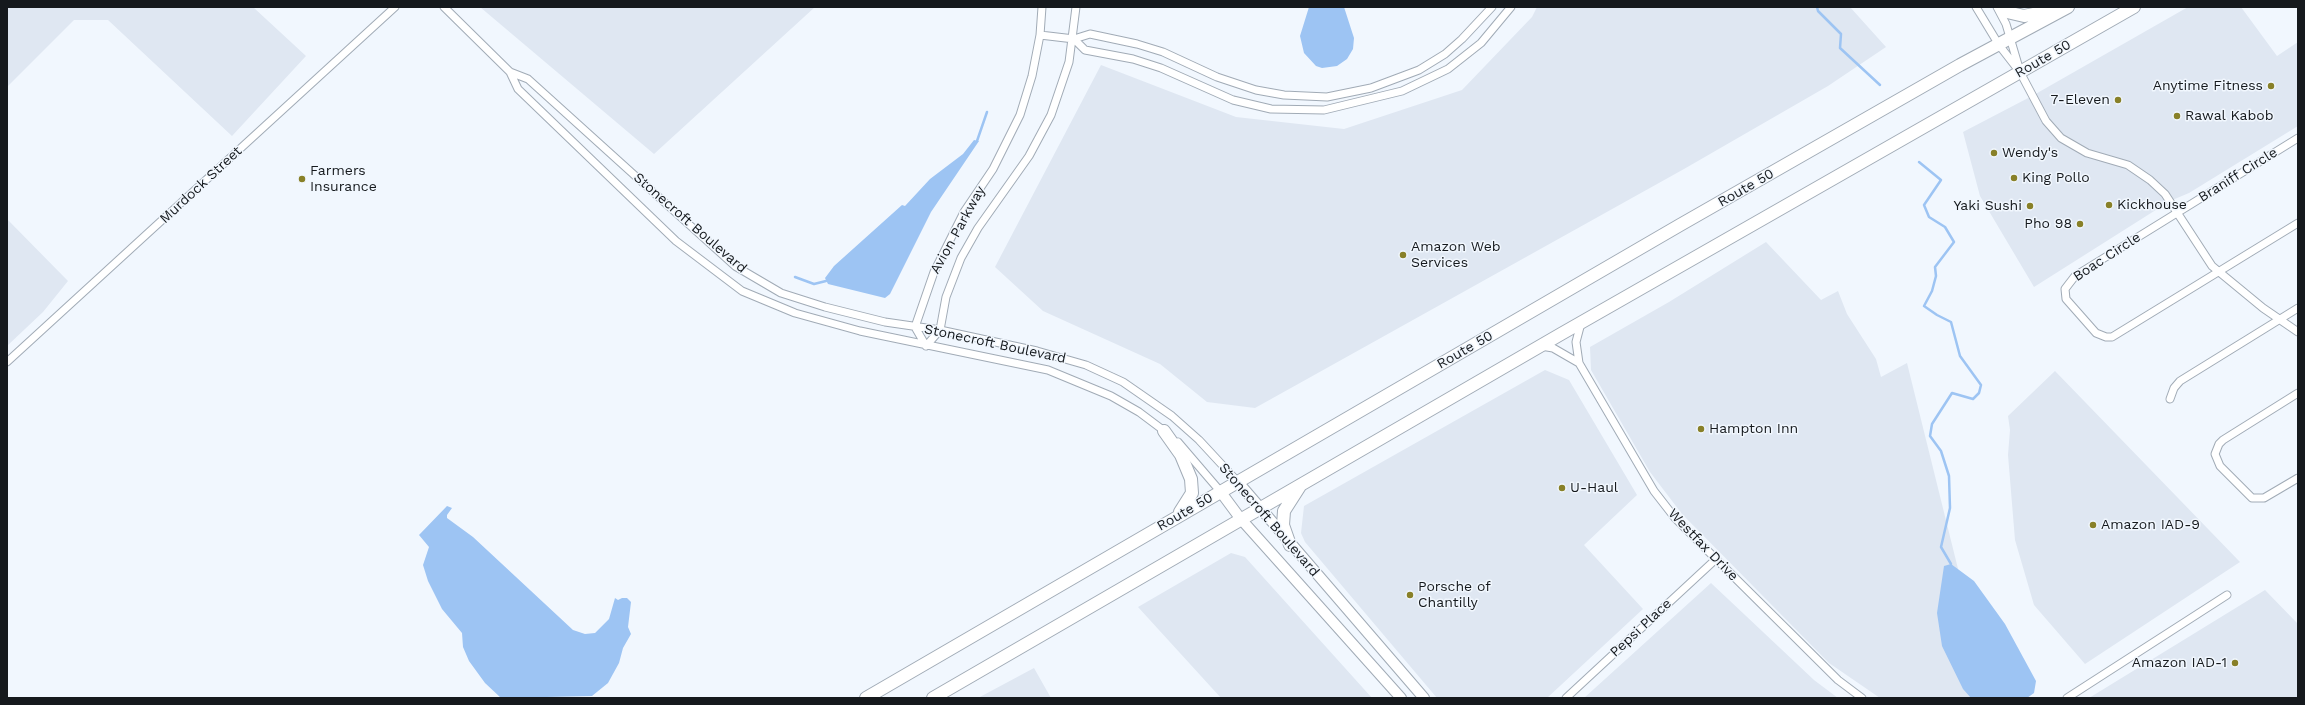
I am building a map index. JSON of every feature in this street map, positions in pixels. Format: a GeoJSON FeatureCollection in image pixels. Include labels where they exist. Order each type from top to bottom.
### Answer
{"type":"FeatureCollection","features":[{"type":"Feature","properties":{"kind":"highway"},"geometry":{"type":"LineString","coordinates":[[2001,7],[2008,12],[2024,16],[2067,7]]}},
{"type":"Feature","properties":{"kind":"highway","name":"Route 50"},"geometry":{"type":"LineString","coordinates":[[866,698],[1062,586],[1237,481],[1844,132],[2067,7]]}},
{"type":"Feature","properties":{"kind":"highway","name":"Route 50"},"geometry":{"type":"LineString","coordinates":[[933,698],[1240,518],[1302,484],[1540,346],[2134,7]]}},
{"type":"Feature","properties":{"kind":"highway"},"geometry":{"type":"LineString","coordinates":[[1164,430],[1180,455],[1191,479],[1192,492],[1187,503],[1176,517]]}},
{"type":"Feature","properties":{"kind":"highway"},"geometry":{"type":"LineString","coordinates":[[1290,545],[1283,525],[1284,511],[1302,484]]}},
{"type":"Feature","properties":{"kind":"main road","name":"Stonecroft Boulevard"},"geometry":{"type":"LineString","coordinates":[[1237,481],[1258,508],[1424,698]]}},
{"type":"Feature","properties":{"kind":"main road","name":"Stonecroft Boulevard"},"geometry":{"type":"LineString","coordinates":[[1220,491],[1240,518],[1401,698]]}},
{"type":"Feature","properties":{"kind":"street","name":"Murdock Street"},"geometry":{"type":"LineString","coordinates":[[7,362],[395,7]]}},
{"type":"Feature","properties":{"kind":"street","name":"Stonecroft Boulevard"},"geometry":{"type":"LineString","coordinates":[[444,7],[510,72],[518,90],[676,241],[742,291],[795,314],[926,346],[1048,370],[1111,396],[1164,430],[1189,453],[1220,491]]}},
{"type":"Feature","properties":{"kind":"street","name":"Avion Parkway"},"geometry":{"type":"LineString","coordinates":[[915,327],[934,272],[964,212],[1007,143],[1020,115],[1032,76],[1040,35],[1042,7]]}},
{"type":"Feature","properties":{"kind":"street","name":"Avion Parkway"},"geometry":{"type":"LineString","coordinates":[[940,330],[946,297],[961,258],[978,228],[1029,156],[1051,115],[1065,76],[1074,39],[1076,7]]}},
{"type":"Feature","properties":{"kind":"street"},"geometry":{"type":"LineString","coordinates":[[1040,35],[1074,39],[1090,34],[1121,40],[1162,52],[1217,77],[1256,90],[1284,95],[1327,97],[1371,88],[1419,70],[1445,54],[1462,39],[1492,7]]}},
{"type":"Feature","properties":{"kind":"street"},"geometry":{"type":"LineString","coordinates":[[1074,39],[1085,50],[1147,64],[1233,100],[1271,109],[1295,111],[1324,110],[1402,91],[1448,69],[1481,43],[1511,7]]}},
{"type":"Feature","properties":{"kind":"street"},"geometry":{"type":"LineString","coordinates":[[1976,7],[1999,45],[2020,72],[2046,121],[2061,138],[2087,153],[2128,165],[2140,172],[2160,189],[2177,213],[2204,257],[2219,272],[2298,332]]}},
{"type":"Feature","properties":{"kind":"street"},"geometry":{"type":"LineString","coordinates":[[1997,7],[2011,39],[2020,72]]}},
{"type":"Feature","properties":{"kind":"street","name":"Stonecroft Boulevard"},"geometry":{"type":"LineString","coordinates":[[510,72],[528,79],[735,266],[781,293],[800,300],[858,316],[915,327],[940,330],[1060,356],[1122,382],[1172,416],[1199,440],[1237,481]]}},
{"type":"Feature","properties":{"kind":"street","name":"Braniff Circle"},"geometry":{"type":"LineString","coordinates":[[2177,213],[2298,138]]}},
{"type":"Feature","properties":{"kind":"street","name":"Boac Circle"},"geometry":{"type":"LineString","coordinates":[[2177,213],[2075,276],[2065,289],[2068,304],[2096,333],[2106,337],[2112,337],[2219,272]]}},
{"type":"Feature","properties":{"kind":"street"},"geometry":{"type":"LineString","coordinates":[[2219,272],[2298,223]]}},
{"type":"Feature","properties":{"kind":"street"},"geometry":{"type":"LineString","coordinates":[[2170,399],[2174,388],[2180,381],[2298,308]]}},
{"type":"Feature","properties":{"kind":"street","name":"Westfax Drive"},"geometry":{"type":"LineString","coordinates":[[1582,322],[1576,342],[1579,363],[1654,491],[1675,518],[1716,559],[1838,680],[1862,698]]}},
{"type":"Feature","properties":{"kind":"street"},"geometry":{"type":"LineString","coordinates":[[915,327],[926,346],[940,330]]}},
{"type":"Feature","properties":{"kind":"street","name":"Westfax Drive"},"geometry":{"type":"LineString","coordinates":[[1540,346],[1553,348],[1579,363]]}},
{"type":"Feature","properties":{"kind":"street"},"geometry":{"type":"LineString","coordinates":[[2298,393],[2223,440],[2219,444],[2215,454],[2220,466],[2252,498],[2264,498],[2298,478]]}},
{"type":"Feature","properties":{"kind":"street","name":"Pepsi Place"},"geometry":{"type":"LineString","coordinates":[[1566,698],[1716,559]]}},
{"type":"Feature","properties":{"kind":"street"},"geometry":{"type":"LineString","coordinates":[[2067,698],[2227,595]]}},
{"type":"Feature","properties":{"kind":"shaded area"},"geometry":{"type":"Polygon","coordinates":[[[7,7],[253,7],[306,56],[232,136],[108,20],[74,20],[7,87],[7,7]]]}},
{"type":"Feature","properties":{"kind":"shaded area"},"geometry":{"type":"Polygon","coordinates":[[[480,7],[815,7],[654,154],[480,7]]]}},
{"type":"Feature","properties":{"kind":"shaded area","name":"Amazon Web Services"},"geometry":{"type":"Polygon","coordinates":[[[1537,7],[1850,7],[1886,47],[1828,86],[1684,169],[1255,408],[1207,402],[1160,364],[1043,311],[995,267],[1101,65],[1236,117],[1344,129],[1462,90],[1532,17],[1537,7]]]}},
{"type":"Feature","properties":{"kind":"shaded area"},"geometry":{"type":"Polygon","coordinates":[[[2188,7],[2241,7],[2277,56],[2298,42],[2298,126],[2189,193],[2170,201],[2034,287],[1980,196],[1963,132],[2032,96],[2188,7]]]}},
{"type":"Feature","properties":{"kind":"shaded area"},"geometry":{"type":"Polygon","coordinates":[[[7,219],[68,281],[43,312],[7,346],[7,219]]]}},
{"type":"Feature","properties":{"kind":"shaded area"},"geometry":{"type":"Polygon","coordinates":[[[1766,242],[1821,300],[1838,291],[1847,314],[1876,359],[1881,377],[1907,363],[1990,698],[1880,698],[1829,663],[1682,514],[1650,472],[1591,370],[1590,347],[1669,302],[1766,242]]]}},
{"type":"Feature","properties":{"kind":"shaded area"},"geometry":{"type":"Polygon","coordinates":[[[1545,370],[1569,380],[1637,495],[1584,545],[1643,609],[1547,698],[1437,698],[1305,542],[1301,533],[1304,506],[1545,370]]]}},
{"type":"Feature","properties":{"kind":"shaded area"},"geometry":{"type":"Polygon","coordinates":[[[2055,371],[2240,562],[2085,664],[2034,605],[2015,540],[2008,455],[2010,430],[2008,416],[2055,371]]]}},
{"type":"Feature","properties":{"kind":"shaded area"},"geometry":{"type":"Polygon","coordinates":[[[1231,553],[1245,557],[1372,698],[1221,698],[1138,607],[1231,553]]]}},
{"type":"Feature","properties":{"kind":"shaded area"},"geometry":{"type":"Polygon","coordinates":[[[1711,583],[1814,680],[1838,698],[1584,698],[1711,583]]]}},
{"type":"Feature","properties":{"kind":"shaded area"},"geometry":{"type":"Polygon","coordinates":[[[2265,590],[2298,624],[2298,698],[2089,698],[2265,590]]]}},
{"type":"Feature","properties":{"kind":"shaded area"},"geometry":{"type":"Polygon","coordinates":[[[1034,668],[1051,698],[978,698],[1034,668]]]}},
{"type":"Feature","properties":{"kind":"water"},"geometry":{"type":"Polygon","coordinates":[[[1309,7],[1344,7],[1354,38],[1353,49],[1347,59],[1337,66],[1322,68],[1316,66],[1304,53],[1300,36],[1309,7]]]}},
{"type":"Feature","properties":{"kind":"water"},"geometry":{"type":"Polygon","coordinates":[[[974,140],[979,141],[931,212],[890,294],[885,298],[828,284],[825,278],[834,266],[902,205],[905,206],[930,179],[963,154],[974,140]]]}},
{"type":"Feature","properties":{"kind":"water"},"geometry":{"type":"Polygon","coordinates":[[[447,506],[452,508],[447,515],[447,518],[473,537],[573,630],[585,634],[595,633],[609,619],[615,598],[618,600],[627,598],[631,602],[628,627],[631,634],[623,648],[619,663],[608,683],[592,696],[501,698],[485,683],[469,661],[463,647],[462,633],[442,609],[428,581],[423,565],[429,547],[419,535],[447,506]]]}},
{"type":"Feature","properties":{"kind":"water"},"geometry":{"type":"Polygon","coordinates":[[[1951,564],[1974,581],[2005,624],[2036,681],[2034,693],[2027,698],[1971,698],[1963,689],[1942,646],[1937,613],[1944,566],[1951,564]]]}},
{"type":"Feature","properties":{"kind":"waterway"},"geometry":{"type":"LineString","coordinates":[[1817,7],[1818,11],[1841,34],[1840,48],[1880,85]]}},
{"type":"Feature","properties":{"kind":"waterway"},"geometry":{"type":"LineString","coordinates":[[977,141],[987,112]]}},
{"type":"Feature","properties":{"kind":"waterway"},"geometry":{"type":"LineString","coordinates":[[1919,162],[1941,180],[1924,205],[1929,217],[1945,227],[1954,242],[1935,267],[1936,276],[1932,291],[1924,306],[1951,322],[1960,356],[1981,385],[1979,393],[1973,399],[1952,393],[1932,424],[1930,436],[1941,451],[1949,476],[1950,508],[1941,547],[1951,564]]}},
{"type":"Feature","properties":{"kind":"waterway"},"geometry":{"type":"LineString","coordinates":[[795,277],[814,284],[826,281]]}},
{"type":"Feature","properties":{"kind":"place","name":"Anytime Fitness"},"geometry":{"type":"Point","coordinates":[2271,86]}},
{"type":"Feature","properties":{"kind":"place","name":"7-Eleven"},"geometry":{"type":"Point","coordinates":[2118,100]}},
{"type":"Feature","properties":{"kind":"place","name":"Rawal Kabob"},"geometry":{"type":"Point","coordinates":[2177,116]}},
{"type":"Feature","properties":{"kind":"place","name":"Wendy's"},"geometry":{"type":"Point","coordinates":[1994,153]}},
{"type":"Feature","properties":{"kind":"place","name":"King Pollo"},"geometry":{"type":"Point","coordinates":[2014,178]}},
{"type":"Feature","properties":{"kind":"place","name":"Farmers Insurance"},"geometry":{"type":"Point","coordinates":[302,179]}},
{"type":"Feature","properties":{"kind":"place","name":"Kickhouse"},"geometry":{"type":"Point","coordinates":[2109,205]}},
{"type":"Feature","properties":{"kind":"place","name":"Yaki Sushi"},"geometry":{"type":"Point","coordinates":[2030,206]}},
{"type":"Feature","properties":{"kind":"place","name":"Pho 98"},"geometry":{"type":"Point","coordinates":[2080,224]}},
{"type":"Feature","properties":{"kind":"place","name":"Amazon Web Services"},"geometry":{"type":"Point","coordinates":[1403,255]}},
{"type":"Feature","properties":{"kind":"place","name":"Hampton Inn"},"geometry":{"type":"Point","coordinates":[1701,429]}},
{"type":"Feature","properties":{"kind":"place","name":"U-Haul"},"geometry":{"type":"Point","coordinates":[1562,488]}},
{"type":"Feature","properties":{"kind":"place","name":"Amazon IAD-9"},"geometry":{"type":"Point","coordinates":[2093,525]}},
{"type":"Feature","properties":{"kind":"place","name":"Porsche of Chantilly"},"geometry":{"type":"Point","coordinates":[1410,595]}},
{"type":"Feature","properties":{"kind":"place","name":"Amazon IAD-1"},"geometry":{"type":"Point","coordinates":[2235,663]}}]}
